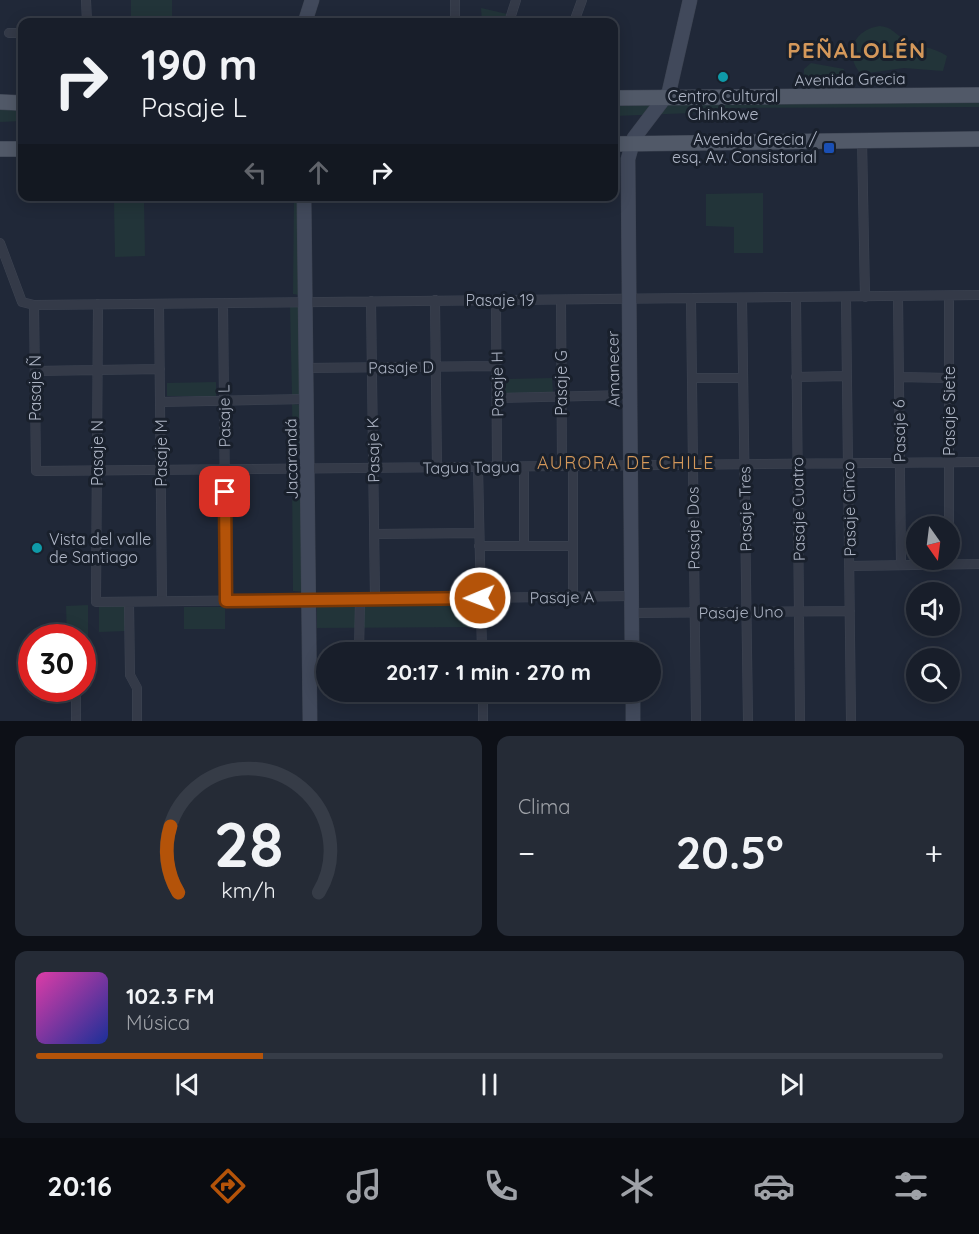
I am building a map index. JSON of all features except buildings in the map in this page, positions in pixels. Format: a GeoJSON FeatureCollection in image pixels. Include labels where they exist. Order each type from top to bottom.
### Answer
{"type":"FeatureCollection","features":[{"type":"Feature","properties":{"kind":"main road","name":"Avenida Grecia"},"geometry":{"type":"LineString","coordinates":[[618,98],[979,95]]}},
{"type":"Feature","properties":{"kind":"main road"},"geometry":{"type":"LineString","coordinates":[[0,102],[18,103]]}},
{"type":"Feature","properties":{"kind":"main road"},"geometry":{"type":"LineString","coordinates":[[618,144],[979,139]]}},
{"type":"Feature","properties":{"kind":"main road"},"geometry":{"type":"LineString","coordinates":[[0,149],[18,149]]}},
{"type":"Feature","properties":{"kind":"street"},"geometry":{"type":"LineString","coordinates":[[86,0],[87,18]]}},
{"type":"Feature","properties":{"kind":"street"},"geometry":{"type":"LineString","coordinates":[[306,18],[312,0]]}},
{"type":"Feature","properties":{"kind":"street"},"geometry":{"type":"LineString","coordinates":[[455,0],[455,18]]}},
{"type":"Feature","properties":{"kind":"street"},"geometry":{"type":"LineString","coordinates":[[510,18],[516,0]]}},
{"type":"Feature","properties":{"kind":"street"},"geometry":{"type":"LineString","coordinates":[[575,18],[582,0]]}},
{"type":"Feature","properties":{"kind":"street"},"geometry":{"type":"LineString","coordinates":[[667,97],[690,0]]}},
{"type":"Feature","properties":{"kind":"street"},"geometry":{"type":"LineString","coordinates":[[9,33],[18,33]]}},
{"type":"Feature","properties":{"kind":"street","name":"Amanecer"},"geometry":{"type":"LineString","coordinates":[[632,642],[628,159],[632,144],[644,123],[667,97]]}},
{"type":"Feature","properties":{"kind":"street"},"geometry":{"type":"LineString","coordinates":[[862,140],[865,297]]}},
{"type":"Feature","properties":{"kind":"street","name":"Jacarandá"},"geometry":{"type":"LineString","coordinates":[[304,201],[310,721]]}},
{"type":"Feature","properties":{"kind":"street","name":"Pasaje 19"},"geometry":{"type":"LineString","coordinates":[[0,243],[22,302],[34,305],[979,295]]}},
{"type":"Feature","properties":{"kind":"street","name":"Pasaje 6"},"geometry":{"type":"LineString","coordinates":[[898,296],[901,565]]}},
{"type":"Feature","properties":{"kind":"street","name":"Pasaje Siete"},"geometry":{"type":"LineString","coordinates":[[949,296],[949,516]]}},
{"type":"Feature","properties":{"kind":"street","name":"Pasaje Cuatro"},"geometry":{"type":"LineString","coordinates":[[796,297],[800,721]]}},
{"type":"Feature","properties":{"kind":"street","name":"Pasaje Cinco"},"geometry":{"type":"LineString","coordinates":[[846,297],[851,721]]}},
{"type":"Feature","properties":{"kind":"street","name":"Pasaje Dos"},"geometry":{"type":"LineString","coordinates":[[691,298],[696,721]]}},
{"type":"Feature","properties":{"kind":"street","name":"Pasaje Tres"},"geometry":{"type":"LineString","coordinates":[[742,298],[748,721]]}},
{"type":"Feature","properties":{"kind":"street"},"geometry":{"type":"LineString","coordinates":[[435,300],[437,468]]}},
{"type":"Feature","properties":{"kind":"street","name":"Pasaje H"},"geometry":{"type":"LineString","coordinates":[[496,300],[497,467]]}},
{"type":"Feature","properties":{"kind":"street","name":"Pasaje G"},"geometry":{"type":"LineString","coordinates":[[561,300],[562,466]]}},
{"type":"Feature","properties":{"kind":"street","name":"Pasaje K"},"geometry":{"type":"LineString","coordinates":[[371,302],[375,599]]}},
{"type":"Feature","properties":{"kind":"street","name":"Pasaje L"},"geometry":{"type":"LineString","coordinates":[[223,303],[226,601]]}},
{"type":"Feature","properties":{"kind":"street","name":"Pasaje N"},"geometry":{"type":"LineString","coordinates":[[96,602],[99,304]]}},
{"type":"Feature","properties":{"kind":"street","name":"Pasaje M"},"geometry":{"type":"LineString","coordinates":[[159,304],[162,601]]}},
{"type":"Feature","properties":{"kind":"street","name":"Pasaje Ñ"},"geometry":{"type":"LineString","coordinates":[[34,305],[36,471]]}},
{"type":"Feature","properties":{"kind":"street","name":"Pasaje D"},"geometry":{"type":"LineString","coordinates":[[306,368],[496,366]]}},
{"type":"Feature","properties":{"kind":"street"},"geometry":{"type":"LineString","coordinates":[[35,371],[160,369]]}},
{"type":"Feature","properties":{"kind":"street"},"geometry":{"type":"LineString","coordinates":[[796,377],[847,376]]}},
{"type":"Feature","properties":{"kind":"street"},"geometry":{"type":"LineString","coordinates":[[899,376],[949,378]]}},
{"type":"Feature","properties":{"kind":"street"},"geometry":{"type":"LineString","coordinates":[[692,378],[743,378]]}},
{"type":"Feature","properties":{"kind":"street"},"geometry":{"type":"LineString","coordinates":[[497,398],[630,396]]}},
{"type":"Feature","properties":{"kind":"street"},"geometry":{"type":"LineString","coordinates":[[160,402],[306,399]]}},
{"type":"Feature","properties":{"kind":"street","name":"Tagua Tagua"},"geometry":{"type":"LineString","coordinates":[[36,471],[979,462]]}},
{"type":"Feature","properties":{"kind":"street"},"geometry":{"type":"LineString","coordinates":[[573,466],[573,597]]}},
{"type":"Feature","properties":{"kind":"street"},"geometry":{"type":"LineString","coordinates":[[478,467],[482,642]]}},
{"type":"Feature","properties":{"kind":"street"},"geometry":{"type":"LineString","coordinates":[[524,467],[524,546]]}},
{"type":"Feature","properties":{"kind":"street"},"geometry":{"type":"LineString","coordinates":[[374,534],[479,533]]}},
{"type":"Feature","properties":{"kind":"street"},"geometry":{"type":"LineString","coordinates":[[479,546],[573,546]]}},
{"type":"Feature","properties":{"kind":"street"},"geometry":{"type":"LineString","coordinates":[[960,563],[979,564]]}},
{"type":"Feature","properties":{"kind":"street"},"geometry":{"type":"LineString","coordinates":[[849,566],[906,565]]}},
{"type":"Feature","properties":{"kind":"street","name":"Pasaje A"},"geometry":{"type":"LineString","coordinates":[[96,602],[632,596]]}},
{"type":"Feature","properties":{"kind":"street"},"geometry":{"type":"LineString","coordinates":[[359,642],[360,599]]}},
{"type":"Feature","properties":{"kind":"street"},"geometry":{"type":"LineString","coordinates":[[129,602],[130,675],[136,688],[137,721]]}},
{"type":"Feature","properties":{"kind":"street","name":"Pasaje Uno"},"geometry":{"type":"LineString","coordinates":[[632,613],[850,611]]}},
{"type":"Feature","properties":{"kind":"street"},"geometry":{"type":"LineString","coordinates":[[76,702],[76,721]]}},
{"type":"Feature","properties":{"kind":"street"},"geometry":{"type":"LineString","coordinates":[[483,702],[483,721]]}},
{"type":"Feature","properties":{"kind":"street"},"geometry":{"type":"LineString","coordinates":[[633,702],[633,721]]}},
{"type":"Feature","properties":{"kind":"shaded area"},"geometry":{"type":"Polygon","coordinates":[[[131,0],[172,0],[172,18],[131,18],[131,0]]]}},
{"type":"Feature","properties":{"kind":"shaded area"},"geometry":{"type":"Polygon","coordinates":[[[481,8],[507,14],[506,18],[482,18],[481,8]]]}},
{"type":"Feature","properties":{"kind":"shaded area"},"geometry":{"type":"Polygon","coordinates":[[[880,26],[891,29],[910,42],[947,56],[943,71],[904,68],[861,74],[853,58],[854,44],[864,32],[880,26]]]}},
{"type":"Feature","properties":{"kind":"shaded area"},"geometry":{"type":"Polygon","coordinates":[[[811,63],[844,69],[841,81],[804,81],[804,69],[811,63]]]}},
{"type":"Feature","properties":{"kind":"shaded area"},"geometry":{"type":"Polygon","coordinates":[[[979,100],[979,107],[726,108],[693,113],[618,116],[618,103],[979,100]]]}},
{"type":"Feature","properties":{"kind":"shaded area"},"geometry":{"type":"Polygon","coordinates":[[[0,108],[18,108],[18,121],[0,122],[0,108]]]}},
{"type":"Feature","properties":{"kind":"shaded area"},"geometry":{"type":"Polygon","coordinates":[[[763,193],[763,253],[734,253],[734,227],[706,226],[706,194],[763,193]]]}},
{"type":"Feature","properties":{"kind":"shaded area"},"geometry":{"type":"Polygon","coordinates":[[[294,201],[300,201],[300,295],[293,294],[294,201]]]}},
{"type":"Feature","properties":{"kind":"shaded area"},"geometry":{"type":"Polygon","coordinates":[[[144,202],[145,256],[115,257],[114,203],[144,202]]]}},
{"type":"Feature","properties":{"kind":"shaded area"},"geometry":{"type":"Polygon","coordinates":[[[290,306],[299,306],[301,395],[292,395],[290,306]]]}},
{"type":"Feature","properties":{"kind":"shaded area"},"geometry":{"type":"Polygon","coordinates":[[[552,378],[553,392],[504,393],[504,379],[552,378]]]}},
{"type":"Feature","properties":{"kind":"shaded area"},"geometry":{"type":"Polygon","coordinates":[[[216,382],[216,396],[167,396],[167,383],[216,382]]]}},
{"type":"Feature","properties":{"kind":"shaded area"},"geometry":{"type":"Polygon","coordinates":[[[292,404],[301,405],[300,455],[293,455],[292,404]]]}},
{"type":"Feature","properties":{"kind":"shaded area"},"geometry":{"type":"Polygon","coordinates":[[[303,474],[305,592],[293,591],[292,475],[303,474]]]}},
{"type":"Feature","properties":{"kind":"shaded area"},"geometry":{"type":"Polygon","coordinates":[[[476,601],[476,627],[317,628],[317,602],[476,601]]]}},
{"type":"Feature","properties":{"kind":"shaded area"},"geometry":{"type":"Polygon","coordinates":[[[88,605],[88,624],[67,624],[66,606],[88,605]]]}},
{"type":"Feature","properties":{"kind":"shaded area"},"geometry":{"type":"Polygon","coordinates":[[[99,605],[125,605],[125,631],[99,632],[99,605]]]}},
{"type":"Feature","properties":{"kind":"shaded area"},"geometry":{"type":"Polygon","coordinates":[[[184,607],[225,607],[225,629],[184,629],[184,607]]]}},
{"type":"Feature","properties":{"kind":"place","name":"Centro Cultural Chinkowe"},"geometry":{"type":"Point","coordinates":[723,77]}},
{"type":"Feature","properties":{"kind":"place","name":"Avenida Grecia / esq. Av. Consistorial"},"geometry":{"type":"Point","coordinates":[829,148]}},
{"type":"Feature","properties":{"kind":"place","name":"Vista del valle de Santiago"},"geometry":{"type":"Point","coordinates":[37,548]}},
{"type":"Feature","properties":{"kind":"district","name":"PEÑALOLÉN"},"geometry":{"type":"Point","coordinates":[857,50]}},
{"type":"Feature","properties":{"kind":"district","name":"AURORA DE CHILE"},"geometry":{"type":"Point","coordinates":[626,462]}},
{"type":"Feature","properties":{"kind":"route"},"geometry":{"type":"LineString","coordinates":[[225,492],[226,601],[480,598]]}}]}
